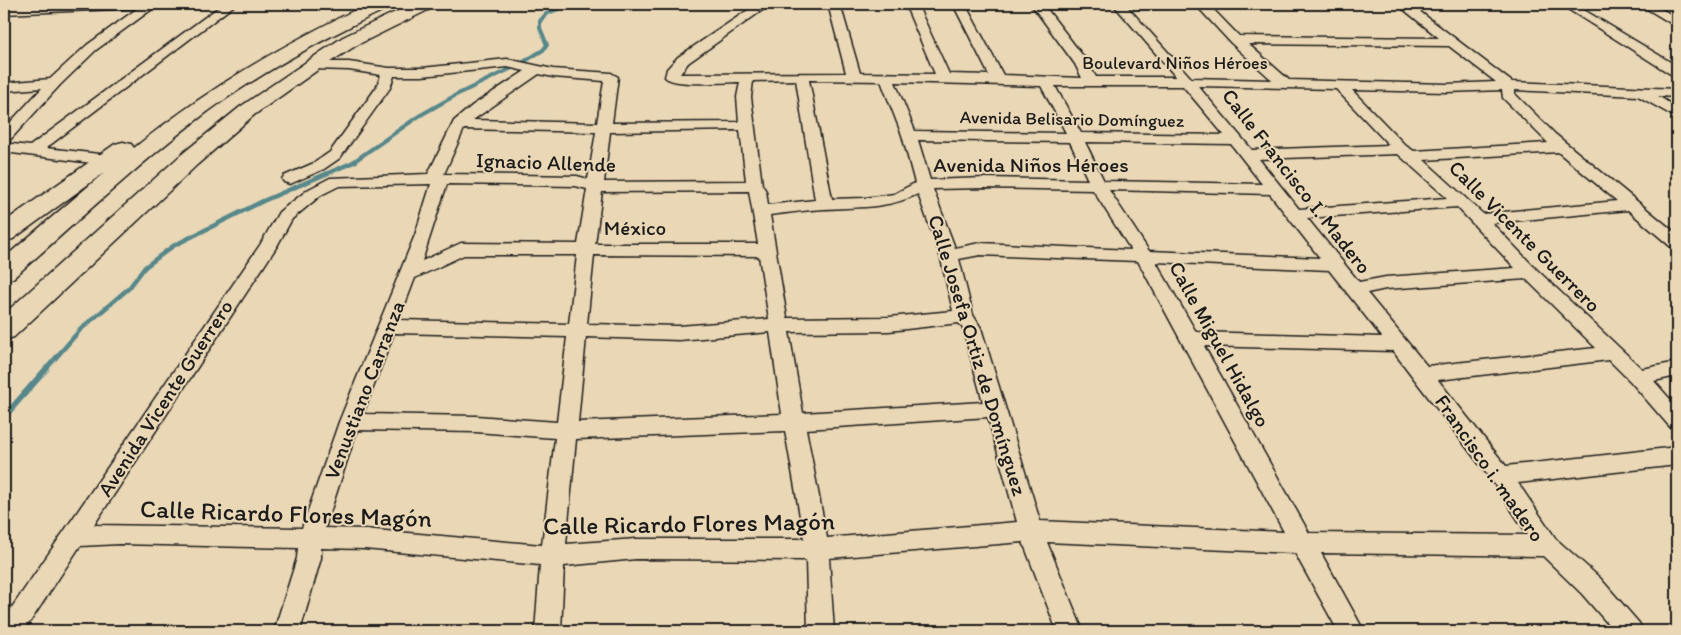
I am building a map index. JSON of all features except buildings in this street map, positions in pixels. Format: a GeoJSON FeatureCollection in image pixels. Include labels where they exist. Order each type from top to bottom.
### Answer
{"type":"FeatureCollection","features":[{"type":"Feature","properties":{"kind":"main road"},"geometry":{"type":"LineString","coordinates":[[4,233],[245,62],[304,28],[362,4]]}},
{"type":"Feature","properties":{"kind":"main road"},"geometry":{"type":"LineString","coordinates":[[4,272],[166,133],[200,108],[271,62],[341,23],[382,4]]}},
{"type":"Feature","properties":{"kind":"main road"},"geometry":{"type":"LineString","coordinates":[[4,305],[186,138],[221,111],[296,62],[374,20],[409,4]]}},
{"type":"Feature","properties":{"kind":"main road"},"geometry":{"type":"LineString","coordinates":[[4,330],[217,136],[312,65],[377,26],[426,4]]}},
{"type":"Feature","properties":{"kind":"street"},"geometry":{"type":"LineString","coordinates":[[4,10],[143,4]]}},
{"type":"Feature","properties":{"kind":"street"},"geometry":{"type":"LineString","coordinates":[[4,138],[52,83],[89,48],[120,23],[153,4]]}},
{"type":"Feature","properties":{"kind":"street"},"geometry":{"type":"LineString","coordinates":[[33,151],[230,4]]}},
{"type":"Feature","properties":{"kind":"street","name":"Boulevard Niños Héroes"},"geometry":{"type":"LineString","coordinates":[[765,4],[683,60],[674,69],[672,77],[695,79],[802,76],[998,79],[1046,82],[1188,81],[1447,88],[1509,86],[1677,93]]}},
{"type":"Feature","properties":{"kind":"street"},"geometry":{"type":"LineString","coordinates":[[834,4],[854,77]]}},
{"type":"Feature","properties":{"kind":"street"},"geometry":{"type":"LineString","coordinates":[[911,4],[944,78]]}},
{"type":"Feature","properties":{"kind":"street"},"geometry":{"type":"LineString","coordinates":[[959,4],[998,79]]}},
{"type":"Feature","properties":{"kind":"street"},"geometry":{"type":"LineString","coordinates":[[1037,4],[1081,63],[1091,81]]}},
{"type":"Feature","properties":{"kind":"street","name":"Calle Francisco I. Madero"},"geometry":{"type":"LineString","coordinates":[[1119,4],[1188,81],[1396,344]]}},
{"type":"Feature","properties":{"kind":"street"},"geometry":{"type":"LineString","coordinates":[[1201,4],[1236,40],[1284,83]]}},
{"type":"Feature","properties":{"kind":"street"},"geometry":{"type":"LineString","coordinates":[[1403,4],[1509,86],[1508,95],[1562,147],[1677,243]]}},
{"type":"Feature","properties":{"kind":"street"},"geometry":{"type":"LineString","coordinates":[[1566,4],[1677,72]]}},
{"type":"Feature","properties":{"kind":"street"},"geometry":{"type":"LineString","coordinates":[[1645,4],[1677,23]]}},
{"type":"Feature","properties":{"kind":"street"},"geometry":{"type":"LineString","coordinates":[[1657,11],[1671,7]]}},
{"type":"Feature","properties":{"kind":"street"},"geometry":{"type":"LineString","coordinates":[[1236,40],[1453,42]]}},
{"type":"Feature","properties":{"kind":"street"},"geometry":{"type":"LineString","coordinates":[[312,65],[349,66],[390,72],[422,72],[507,63],[534,70],[611,78],[586,249],[579,330],[553,556],[548,631]]}},
{"type":"Feature","properties":{"kind":"street"},"geometry":{"type":"LineString","coordinates":[[459,124],[478,108],[534,70]]}},
{"type":"Feature","properties":{"kind":"street"},"geometry":{"type":"LineString","coordinates":[[290,179],[319,166],[334,155],[383,88],[390,72]]}},
{"type":"Feature","properties":{"kind":"street"},"geometry":{"type":"LineString","coordinates":[[802,76],[806,107],[821,171],[824,204]]}},
{"type":"Feature","properties":{"kind":"street"},"geometry":{"type":"LineString","coordinates":[[747,78],[744,97],[754,186],[758,191],[794,422],[817,548],[821,631]]}},
{"type":"Feature","properties":{"kind":"street","name":"Calle Josefa Ortiz de Domínguez"},"geometry":{"type":"LineString","coordinates":[[887,78],[909,135],[923,185],[949,255],[964,316],[972,328],[1031,531],[1070,631]]}},
{"type":"Feature","properties":{"kind":"street","name":"Calle Miguel Hidalgo"},"geometry":{"type":"LineString","coordinates":[[1046,82],[1076,137],[1099,186],[1144,256],[1188,339],[1304,543],[1351,631]]}},
{"type":"Feature","properties":{"kind":"street"},"geometry":{"type":"LineString","coordinates":[[4,87],[52,83]]}},
{"type":"Feature","properties":{"kind":"street","name":"Calle Vicente Guerrero"},"geometry":{"type":"LineString","coordinates":[[1339,84],[1406,153],[1480,219],[1530,273],[1638,377],[1677,421]]}},
{"type":"Feature","properties":{"kind":"street"},"geometry":{"type":"LineString","coordinates":[[1642,93],[1677,114]]}},
{"type":"Feature","properties":{"kind":"street"},"geometry":{"type":"LineString","coordinates":[[459,124],[605,128],[746,126]]}},
{"type":"Feature","properties":{"kind":"street","name":"Venustiano Carranza"},"geometry":{"type":"LineString","coordinates":[[287,631],[308,558],[310,538],[349,422],[423,235],[437,179],[459,124]]}},
{"type":"Feature","properties":{"kind":"street","name":"Avenida Belisario Domínguez"},"geometry":{"type":"LineString","coordinates":[[909,135],[1234,140]]}},
{"type":"Feature","properties":{"kind":"street"},"geometry":{"type":"LineString","coordinates":[[1246,155],[1406,153],[1562,147]]}},
{"type":"Feature","properties":{"kind":"street"},"geometry":{"type":"LineString","coordinates":[[4,148],[108,160]]}},
{"type":"Feature","properties":{"kind":"street","name":"Ignacio Allende"},"geometry":{"type":"LineString","coordinates":[[336,181],[437,179],[576,181],[595,187],[754,186]]}},
{"type":"Feature","properties":{"kind":"street","name":"Avenida Vicente Guerrero"},"geometry":{"type":"LineString","coordinates":[[10,631],[75,536],[240,285],[268,246],[285,216],[315,192],[336,181]]}},
{"type":"Feature","properties":{"kind":"street","name":"Avenida Niños Héroes"},"geometry":{"type":"LineString","coordinates":[[761,211],[824,204],[865,203],[898,198],[923,185],[985,183],[1275,189]]}},
{"type":"Feature","properties":{"kind":"street"},"geometry":{"type":"LineString","coordinates":[[1294,214],[1461,202]]}},
{"type":"Feature","properties":{"kind":"street"},"geometry":{"type":"LineString","coordinates":[[1480,219],[1630,205]]}},
{"type":"Feature","properties":{"kind":"street","name":"México"},"geometry":{"type":"LineString","coordinates":[[408,274],[461,249],[768,250]]}},
{"type":"Feature","properties":{"kind":"street"},"geometry":{"type":"LineString","coordinates":[[949,255],[980,249],[1333,264]]}},
{"type":"Feature","properties":{"kind":"street"},"geometry":{"type":"LineString","coordinates":[[1354,289],[1386,284],[1530,273]]}},
{"type":"Feature","properties":{"kind":"street"},"geometry":{"type":"LineString","coordinates":[[387,326],[679,333],[778,325],[888,324],[964,316]]}},
{"type":"Feature","properties":{"kind":"street"},"geometry":{"type":"LineString","coordinates":[[1188,339],[1396,344]]}},
{"type":"Feature","properties":{"kind":"street","name":"Francisco i. madero"},"geometry":{"type":"LineString","coordinates":[[1396,344],[1422,374],[1501,476],[1548,546]]}},
{"type":"Feature","properties":{"kind":"street"},"geometry":{"type":"LineString","coordinates":[[1422,374],[1612,353]]}},
{"type":"Feature","properties":{"kind":"street"},"geometry":{"type":"LineString","coordinates":[[1638,377],[1677,370]]}},
{"type":"Feature","properties":{"kind":"street"},"geometry":{"type":"LineString","coordinates":[[349,422],[476,424],[567,431],[794,422],[997,409]]}},
{"type":"Feature","properties":{"kind":"street"},"geometry":{"type":"LineString","coordinates":[[1501,476],[1677,456]]}},
{"type":"Feature","properties":{"kind":"street","name":"Calle Ricardo Flores Magón"},"geometry":{"type":"LineString","coordinates":[[75,536],[147,535],[364,539],[553,556],[636,550],[791,550],[869,546],[1031,531],[1304,543]]}},
{"type":"Feature","properties":{"kind":"street","name":"Francisco i. madero"},"geometry":{"type":"LineString","coordinates":[[1304,543],[1548,546]]}},
{"type":"Feature","properties":{"kind":"street"},"geometry":{"type":"LineString","coordinates":[[1548,546],[1591,586],[1630,631]]}},
{"type":"Feature","properties":{"kind":"waterway"},"geometry":{"type":"LineString","coordinates":[[353,162],[419,116],[456,95],[522,63],[543,50],[547,45],[540,28],[540,21],[546,14],[570,4]]}},
{"type":"Feature","properties":{"kind":"waterway"},"geometry":{"type":"LineString","coordinates":[[46,369],[80,330],[129,288],[145,267],[173,246],[263,201],[356,161]]}},
{"type":"Feature","properties":{"kind":"waterway"},"geometry":{"type":"LineString","coordinates":[[4,417],[47,368]]}}]}
